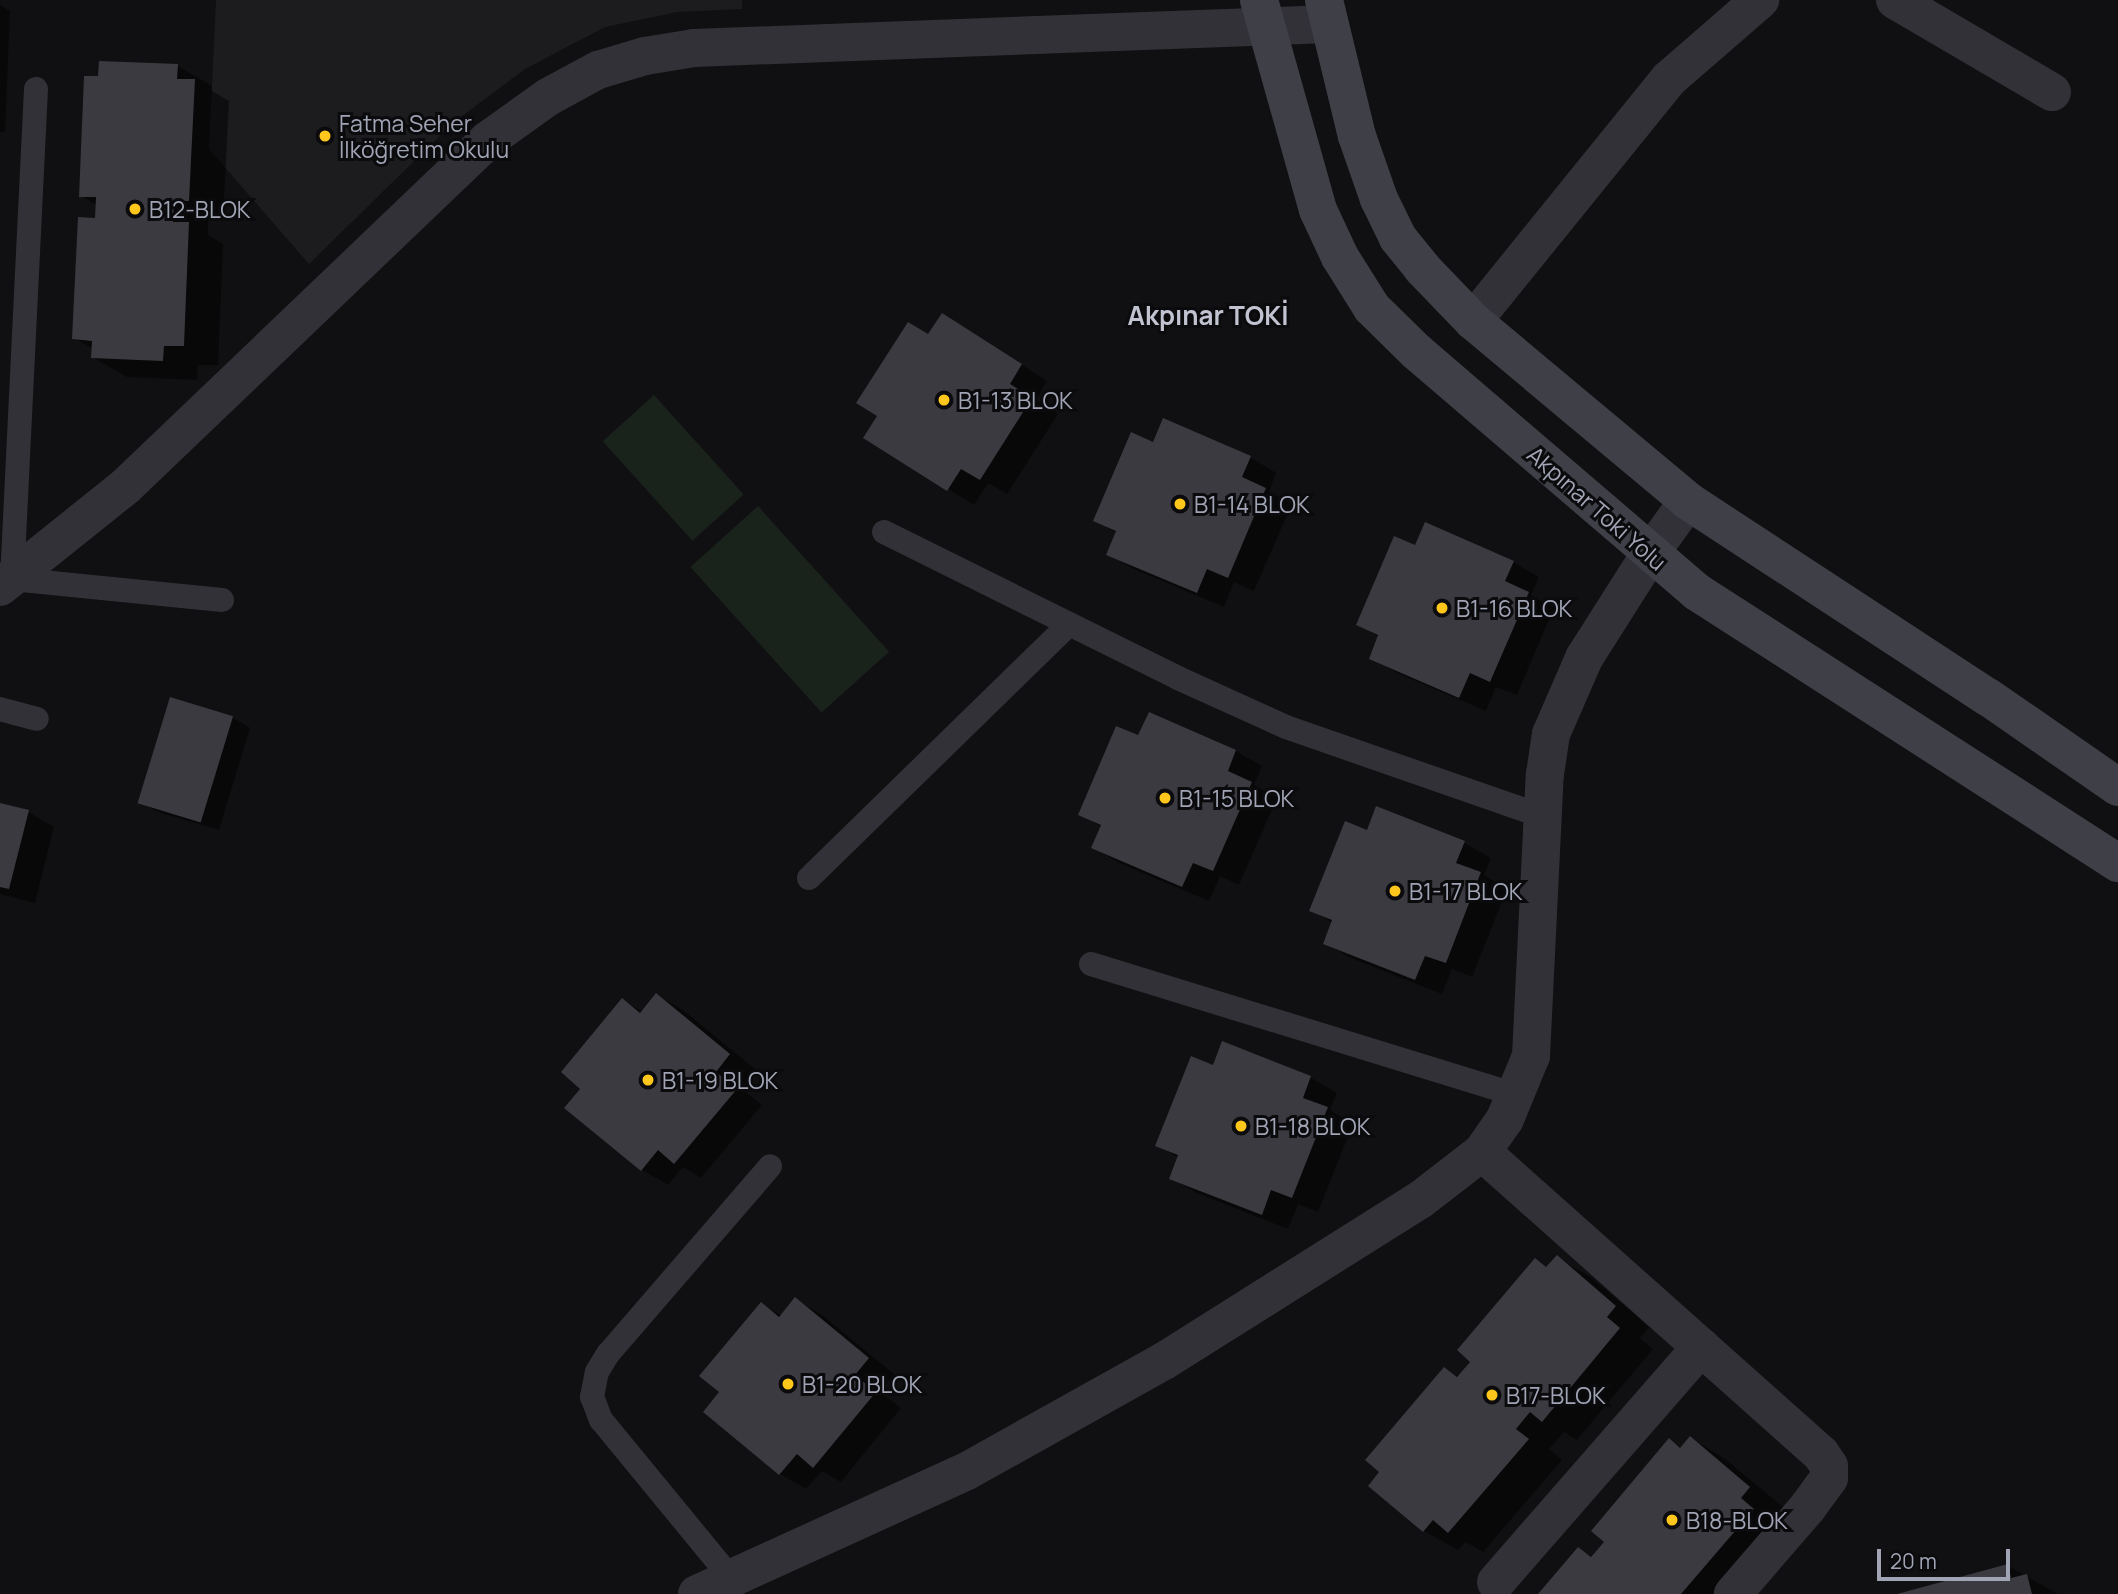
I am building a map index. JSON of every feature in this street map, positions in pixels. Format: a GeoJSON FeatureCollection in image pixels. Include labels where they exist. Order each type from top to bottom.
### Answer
{"type":"FeatureCollection","features":[{"type":"Feature","properties":{"kind":"main road"},"geometry":{"type":"LineString","coordinates":[[1327,12],[1357,136],[1384,209],[1398,238],[1422,268],[1473,321],[1688,501],[1988,697],[2118,788]]}},
{"type":"Feature","properties":{"kind":"main road","name":"Akpınar Toki Yolu"},"geometry":{"type":"LineString","coordinates":[[1263,13],[1318,210],[1340,257],[1372,308],[1417,352],[1697,592],[2118,863]]}},
{"type":"Feature","properties":{"kind":"street"},"geometry":{"type":"LineString","coordinates":[[1473,321],[1669,79],[1760,0]]}},
{"type":"Feature","properties":{"kind":"street"},"geometry":{"type":"LineString","coordinates":[[1895,0],[2052,92]]}},
{"type":"Feature","properties":{"kind":"street"},"geometry":{"type":"LineString","coordinates":[[6,583],[126,486],[488,140],[548,97],[598,70],[645,56],[694,48],[1263,13],[1327,12]]}},
{"type":"Feature","properties":{"kind":"street"},"geometry":{"type":"LineString","coordinates":[[696,1594],[967,1471],[1164,1361],[1420,1200],[1482,1152],[1505,1119],[1531,1056],[1551,734],[1562,702],[1584,658],[1650,554],[1688,501]]}},
{"type":"Feature","properties":{"kind":"street"},"geometry":{"type":"LineString","coordinates":[[1482,1152],[1821,1454],[1829,1466],[1829,1478],[1808,1507],[1734,1594]]}},
{"type":"Feature","properties":{"kind":"street"},"geometry":{"type":"LineString","coordinates":[[1496,1582],[1701,1347]]}},
{"type":"Feature","properties":{"kind":"lane"},"geometry":{"type":"LineString","coordinates":[[36,89],[6,583],[222,600]]}},
{"type":"Feature","properties":{"kind":"lane"},"geometry":{"type":"LineString","coordinates":[[884,532],[1178,678],[1286,727],[1544,817]]}},
{"type":"Feature","properties":{"kind":"lane"},"geometry":{"type":"LineString","coordinates":[[809,878],[1069,624]]}},
{"type":"Feature","properties":{"kind":"lane"},"geometry":{"type":"LineString","coordinates":[[0,709],[37,719]]}},
{"type":"Feature","properties":{"kind":"lane"},"geometry":{"type":"LineString","coordinates":[[1091,964],[1516,1096]]}},
{"type":"Feature","properties":{"kind":"lane"},"geometry":{"type":"LineString","coordinates":[[731,1578],[601,1420],[592,1397],[597,1372],[608,1354],[770,1166]]}},
{"type":"Feature","properties":{"kind":"shaded area","name":"Fatma Seher İlköğretim Okulu"},"geometry":{"type":"Polygon","coordinates":[[[216,0],[742,0],[742,9],[677,12],[605,27],[525,69],[454,122],[309,264],[209,149],[216,0]]]}},
{"type":"Feature","properties":{"kind":"shaded area"},"geometry":{"type":"Polygon","coordinates":[[[654,395],[744,495],[692,541],[603,441],[654,395]]]}},
{"type":"Feature","properties":{"kind":"shaded area"},"geometry":{"type":"Polygon","coordinates":[[[758,506],[889,652],[822,713],[690,567],[758,506]]]}},
{"type":"Feature","properties":{"kind":"building","name":"B12-BLOK"},"geometry":{"type":"Polygon","coordinates":[[[99,61],[178,64],[177,79],[195,79],[189,201],[174,201],[173,222],[189,222],[184,346],[164,346],[163,361],[91,358],[92,341],[72,339],[78,217],[95,218],[96,197],[79,197],[84,76],[98,76],[99,61]]]}},
{"type":"Feature","properties":{"kind":"building","name":"B1-13 BLOK"},"geometry":{"type":"Polygon","coordinates":[[[942,313],[1022,364],[1010,384],[1032,398],[980,480],[961,469],[947,491],[863,438],[877,416],[856,403],[908,322],[928,334],[942,313]]]}},
{"type":"Feature","properties":{"kind":"building","name":"B1-14 BLOK"},"geometry":{"type":"Polygon","coordinates":[[[1163,418],[1251,456],[1242,477],[1266,488],[1228,578],[1207,569],[1197,593],[1106,555],[1116,531],[1093,521],[1131,432],[1153,442],[1163,418]]]}},
{"type":"Feature","properties":{"kind":"building","name":"B1-16 BLOK"},"geometry":{"type":"Polygon","coordinates":[[[1425,522],[1514,561],[1505,581],[1529,592],[1490,682],[1470,673],[1459,698],[1369,659],[1378,635],[1356,625],[1394,536],[1415,545],[1425,522]]]}},
{"type":"Feature","properties":{"kind":"building"},"geometry":{"type":"Polygon","coordinates":[[[170,697],[233,716],[201,822],[138,803],[170,697]]]}},
{"type":"Feature","properties":{"kind":"building","name":"B1-15 BLOK"},"geometry":{"type":"Polygon","coordinates":[[[1149,712],[1236,750],[1228,771],[1252,782],[1213,871],[1193,863],[1182,887],[1091,848],[1101,825],[1078,815],[1116,726],[1138,735],[1149,712]]]}},
{"type":"Feature","properties":{"kind":"building"},"geometry":{"type":"Polygon","coordinates":[[[0,803],[29,810],[9,889],[0,887],[0,803]]]}},
{"type":"Feature","properties":{"kind":"building","name":"B1-17 BLOK"},"geometry":{"type":"Polygon","coordinates":[[[1376,806],[1465,841],[1456,863],[1481,872],[1446,963],[1425,956],[1415,980],[1323,944],[1332,920],[1309,911],[1345,821],[1367,830],[1376,806]]]}},
{"type":"Feature","properties":{"kind":"building","name":"B1-19 BLOK"},"geometry":{"type":"Polygon","coordinates":[[[656,993],[730,1054],[716,1072],[737,1089],[674,1164],[658,1150],[641,1171],[564,1108],[580,1089],[561,1072],[622,998],[640,1013],[656,993]]]}},
{"type":"Feature","properties":{"kind":"building","name":"B1-18 BLOK"},"geometry":{"type":"Polygon","coordinates":[[[1222,1041],[1311,1076],[1303,1098],[1328,1107],[1292,1198],[1271,1190],[1262,1215],[1169,1179],[1178,1155],[1155,1146],[1191,1056],[1213,1065],[1222,1041]]]}},
{"type":"Feature","properties":{"kind":"building","name":"B17-BLOK"},"geometry":{"type":"Polygon","coordinates":[[[1557,1255],[1616,1306],[1607,1317],[1620,1328],[1542,1422],[1530,1412],[1516,1429],[1529,1439],[1448,1533],[1433,1520],[1423,1532],[1368,1486],[1379,1472],[1365,1460],[1444,1367],[1457,1377],[1470,1362],[1457,1350],[1535,1258],[1546,1267],[1557,1255]]]}},
{"type":"Feature","properties":{"kind":"building","name":"B1-20 BLOK"},"geometry":{"type":"Polygon","coordinates":[[[795,1297],[869,1358],[855,1375],[876,1392],[813,1468],[797,1454],[779,1475],[703,1412],[719,1392],[699,1376],[761,1302],[779,1317],[795,1297]]]}},
{"type":"Feature","properties":{"kind":"building","name":"B18-BLOK"},"geometry":{"type":"Polygon","coordinates":[[[1690,1436],[1750,1487],[1741,1498],[1754,1509],[1681,1594],[1538,1594],[1578,1547],[1591,1557],[1604,1542],[1591,1531],[1669,1438],[1680,1448],[1690,1436]]]}},
{"type":"Feature","properties":{"kind":"building"},"geometry":{"type":"Polygon","coordinates":[[[2008,1564],[2011,1578],[2027,1574],[2032,1594],[1897,1594],[2008,1564]]]}},
{"type":"Feature","properties":{"kind":"place","name":"Fatma Seher İlköğretim Okulu"},"geometry":{"type":"Point","coordinates":[325,136]}},
{"type":"Feature","properties":{"kind":"place","name":"B12-BLOK"},"geometry":{"type":"Point","coordinates":[135,209]}},
{"type":"Feature","properties":{"kind":"place","name":"B1-13 BLOK"},"geometry":{"type":"Point","coordinates":[944,400]}},
{"type":"Feature","properties":{"kind":"place","name":"B1-14 BLOK"},"geometry":{"type":"Point","coordinates":[1180,504]}},
{"type":"Feature","properties":{"kind":"place","name":"B1-16 BLOK"},"geometry":{"type":"Point","coordinates":[1442,608]}},
{"type":"Feature","properties":{"kind":"place","name":"B1-15 BLOK"},"geometry":{"type":"Point","coordinates":[1165,798]}},
{"type":"Feature","properties":{"kind":"place","name":"B1-17 BLOK"},"geometry":{"type":"Point","coordinates":[1395,891]}},
{"type":"Feature","properties":{"kind":"place","name":"B1-19 BLOK"},"geometry":{"type":"Point","coordinates":[648,1080]}},
{"type":"Feature","properties":{"kind":"place","name":"B1-18 BLOK"},"geometry":{"type":"Point","coordinates":[1241,1126]}},
{"type":"Feature","properties":{"kind":"place","name":"B1-20 BLOK"},"geometry":{"type":"Point","coordinates":[788,1384]}},
{"type":"Feature","properties":{"kind":"place","name":"B17-BLOK"},"geometry":{"type":"Point","coordinates":[1492,1395]}},
{"type":"Feature","properties":{"kind":"place","name":"B18-BLOK"},"geometry":{"type":"Point","coordinates":[1672,1520]}},
{"type":"Feature","properties":{"kind":"district","name":"Akpınar TOKİ"},"geometry":{"type":"Point","coordinates":[1208,316]}}]}
